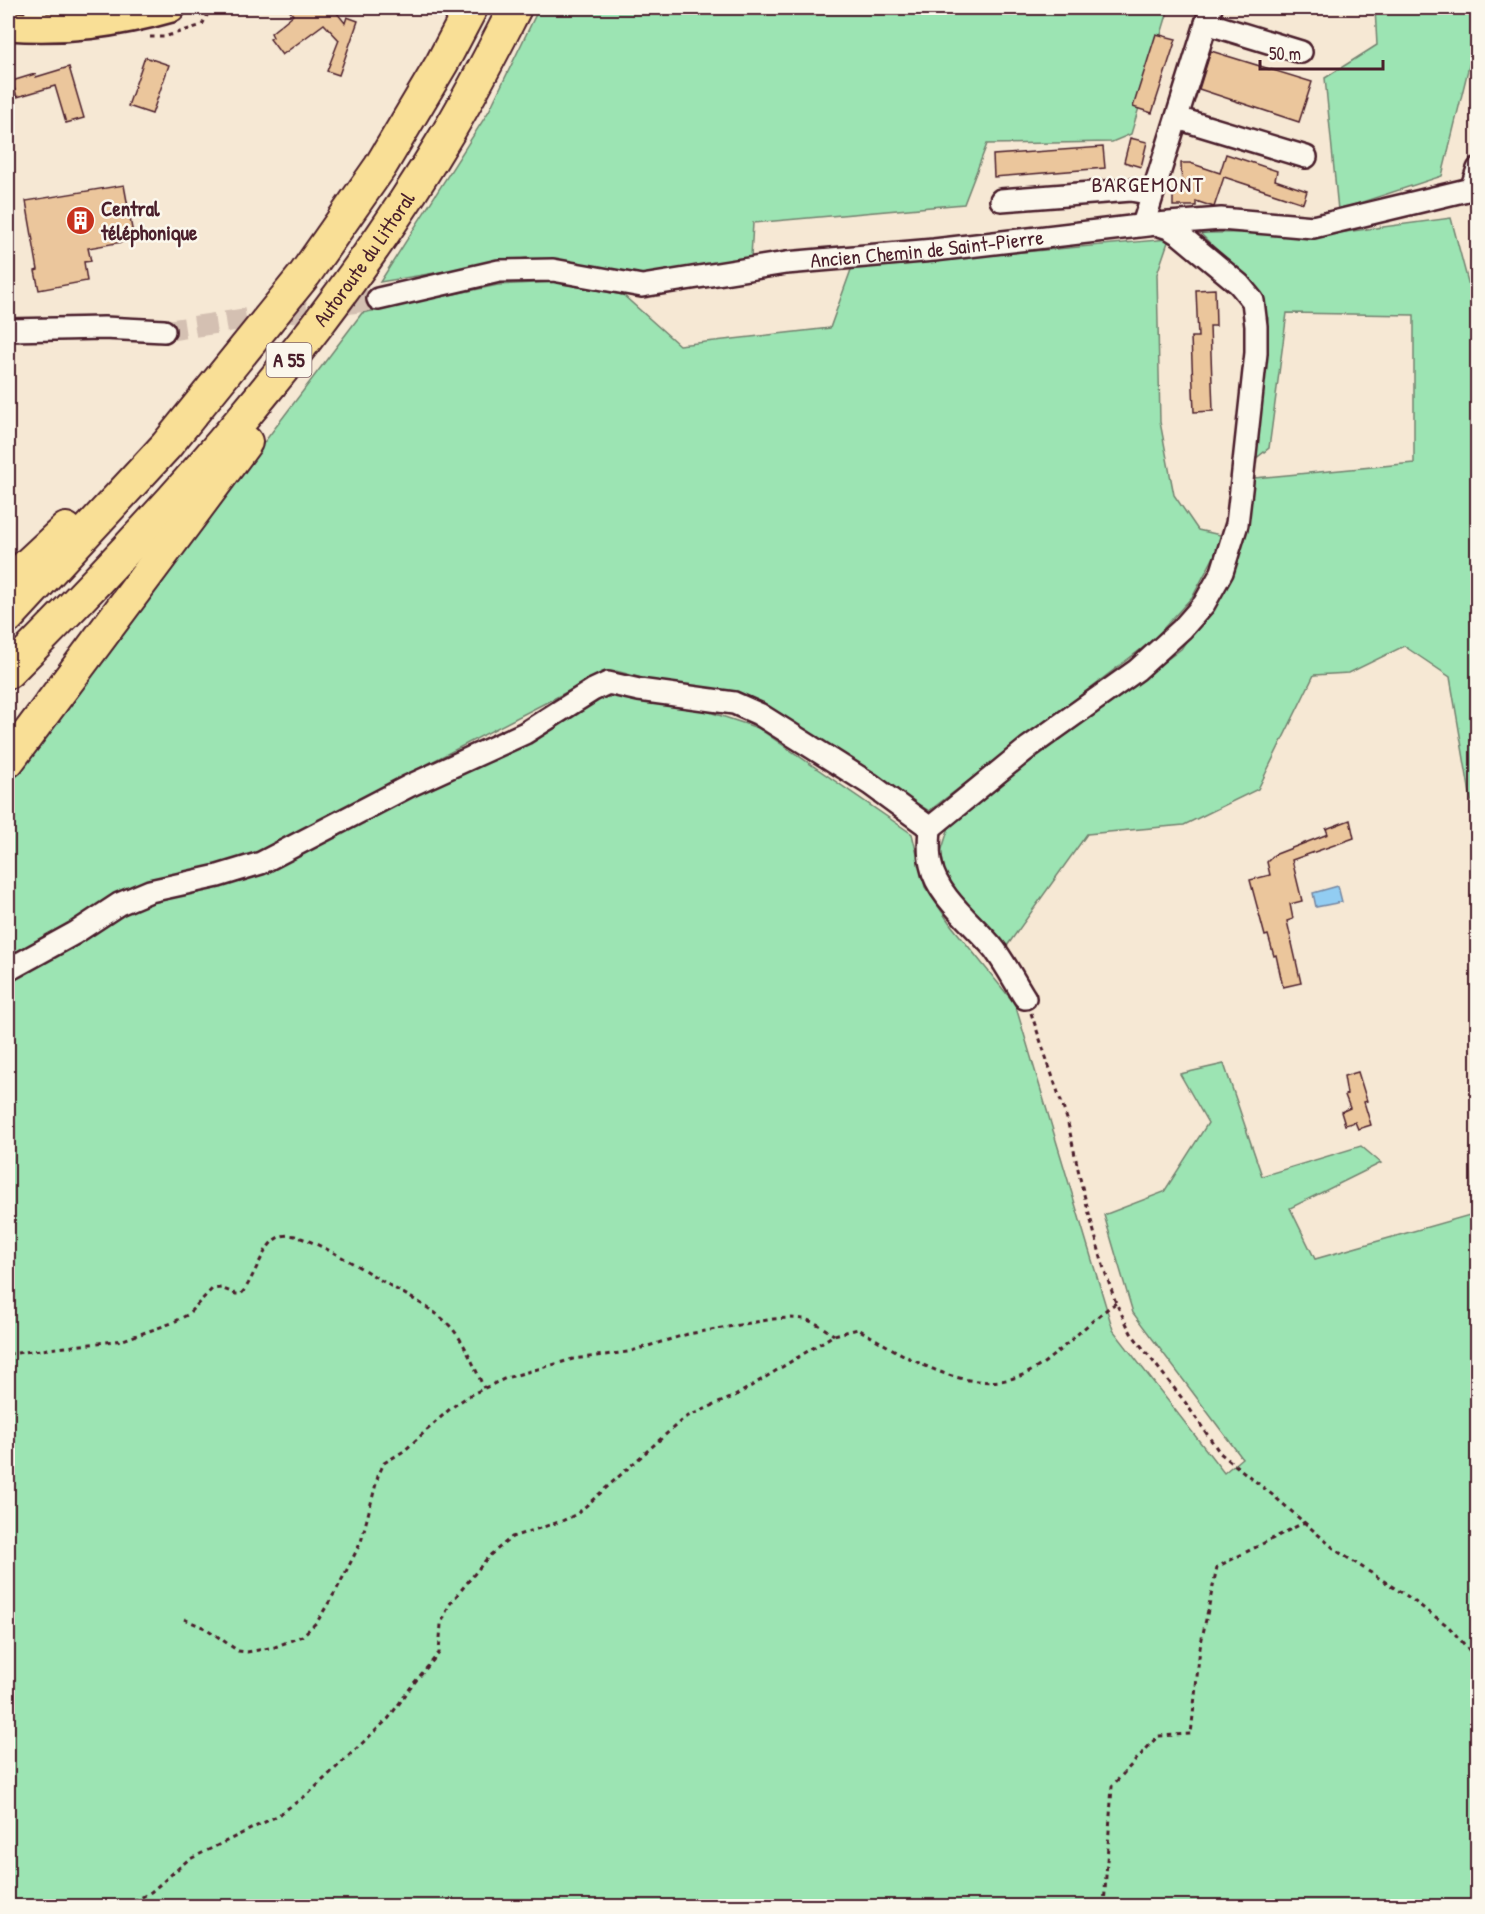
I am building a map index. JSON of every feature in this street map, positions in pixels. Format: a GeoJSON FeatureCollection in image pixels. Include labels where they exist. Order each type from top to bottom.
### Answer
{"type":"FeatureCollection","features":[{"type":"Feature","properties":{"kind":"highway","name":"Autoroute du Littoral"},"geometry":{"type":"LineString","coordinates":[[8,617],[166,446],[304,274],[397,138],[442,63],[471,8]]}},
{"type":"Feature","properties":{"kind":"highway","name":"Autoroute du Littoral"},"geometry":{"type":"LineString","coordinates":[[8,672],[151,522],[217,448],[279,374],[334,302],[395,216],[454,122],[515,8]]}},
{"type":"Feature","properties":{"kind":"highway"},"geometry":{"type":"LineString","coordinates":[[8,761],[250,438],[395,216]]}},
{"type":"Feature","properties":{"kind":"highway"},"geometry":{"type":"LineString","coordinates":[[8,583],[66,528],[304,274]]}},
{"type":"Feature","properties":{"kind":"main road"},"geometry":{"type":"LineString","coordinates":[[8,26],[35,18],[75,27],[118,22],[171,8]]}},
{"type":"Feature","properties":{"kind":"street"},"geometry":{"type":"LineString","coordinates":[[1025,998],[996,951],[952,902],[936,880],[931,866],[930,828],[1029,747],[1137,670],[1204,604],[1222,572],[1237,524],[1242,481],[1256,353],[1256,326],[1252,301],[1239,284],[1196,247],[1169,228],[1150,224],[1152,194],[1209,15],[1301,52]]}},
{"type":"Feature","properties":{"kind":"street"},"geometry":{"type":"LineString","coordinates":[[1177,118],[1306,157]]}},
{"type":"Feature","properties":{"kind":"street"},"geometry":{"type":"LineString","coordinates":[[1474,191],[1478,169]]}},
{"type":"Feature","properties":{"kind":"street"},"geometry":{"type":"LineString","coordinates":[[1001,200],[1131,190],[1152,194]]}},
{"type":"Feature","properties":{"kind":"street","name":"Ancien Chemin de Saint-Pierre"},"geometry":{"type":"LineString","coordinates":[[378,299],[499,271],[553,270],[642,286],[786,263],[934,250],[1150,224],[1221,219],[1313,227],[1474,191]]}},
{"type":"Feature","properties":{"kind":"street"},"geometry":{"type":"LineString","coordinates":[[8,330],[104,328],[164,331]]}},
{"type":"Feature","properties":{"kind":"street"},"geometry":{"type":"LineString","coordinates":[[8,970],[75,933],[119,904],[140,895],[261,863],[409,786],[525,733],[592,690],[609,683],[639,690],[734,703],[759,714],[870,784],[930,828]]}},
{"type":"Feature","properties":{"kind":"path"},"geometry":{"type":"LineString","coordinates":[[974,13],[1021,8]]}},
{"type":"Feature","properties":{"kind":"path"},"geometry":{"type":"LineString","coordinates":[[1025,998],[1067,1119],[1104,1269],[1116,1303],[1131,1333],[1185,1402],[1220,1454],[1305,1522],[1337,1551],[1407,1596],[1448,1626],[1478,1659]]}},
{"type":"Feature","properties":{"kind":"path"},"geometry":{"type":"LineString","coordinates":[[8,1354],[123,1340],[172,1323],[187,1315],[212,1289],[222,1288],[241,1294],[249,1285],[272,1243],[279,1237],[291,1235],[355,1265],[434,1312],[450,1326],[465,1349],[484,1388]]}},
{"type":"Feature","properties":{"kind":"path"},"geometry":{"type":"LineString","coordinates":[[126,1906],[150,1892],[188,1860],[285,1811],[308,1794],[388,1719],[439,1653],[441,1624],[449,1605],[489,1556],[512,1537],[577,1514],[684,1418],[735,1396],[834,1335],[858,1329],[920,1364],[958,1378],[991,1382],[1014,1377],[1037,1367],[1116,1303]]}},
{"type":"Feature","properties":{"kind":"path"},"geometry":{"type":"LineString","coordinates":[[184,1619],[207,1629],[238,1650],[247,1652],[275,1647],[302,1635],[317,1622],[361,1542],[378,1476],[384,1463],[404,1451],[451,1408],[470,1395],[506,1378],[573,1359],[628,1352],[688,1334],[773,1320],[805,1319],[819,1324],[834,1335]]}},
{"type":"Feature","properties":{"kind":"path"},"geometry":{"type":"LineString","coordinates":[[1104,1906],[1112,1786],[1158,1736],[1191,1734],[1200,1648],[1217,1567],[1305,1522]]}},
{"type":"Feature","properties":{"kind":"green space"},"geometry":{"type":"Polygon","coordinates":[[[539,8],[1169,8],[1131,134],[1112,142],[987,144],[964,204],[753,223],[751,257],[642,276],[526,258],[380,282],[489,111],[539,8]]]}},
{"type":"Feature","properties":{"kind":"green space"},"geometry":{"type":"Polygon","coordinates":[[[1375,8],[1477,8],[1477,33],[1442,176],[1338,210],[1325,78],[1377,45],[1375,8]]]}},
{"type":"Feature","properties":{"kind":"green space"},"geometry":{"type":"Polygon","coordinates":[[[1451,218],[1477,316],[1477,809],[1471,800],[1450,677],[1404,646],[1349,673],[1314,675],[1258,789],[1184,825],[1087,834],[1007,946],[947,883],[941,852],[951,821],[1181,649],[1231,575],[1249,507],[1254,478],[1414,463],[1414,315],[1287,313],[1269,448],[1250,463],[1268,318],[1243,277],[1200,233],[1345,232],[1451,218]]]}},
{"type":"Feature","properties":{"kind":"green space"},"geometry":{"type":"Polygon","coordinates":[[[1169,239],[1157,274],[1160,422],[1174,495],[1198,530],[1225,536],[1193,596],[1153,640],[929,811],[734,691],[657,682],[616,671],[584,683],[244,859],[8,962],[8,787],[29,753],[362,313],[498,285],[553,282],[623,295],[679,345],[830,328],[852,267],[1169,239]]]}},
{"type":"Feature","properties":{"kind":"green space"},"geometry":{"type":"Polygon","coordinates":[[[626,695],[676,701],[758,728],[912,834],[925,887],[951,925],[1015,1004],[1113,1330],[1224,1473],[1242,1458],[1133,1313],[1104,1215],[1164,1192],[1208,1123],[1180,1074],[1224,1064],[1262,1176],[1361,1146],[1381,1163],[1290,1208],[1315,1259],[1470,1215],[1475,1158],[1477,1158],[1477,1906],[8,1906],[8,979],[129,906],[168,896],[597,699],[626,695]]]}},
{"type":"Feature","properties":{"kind":"water"},"geometry":{"type":"Polygon","coordinates":[[[1338,886],[1342,902],[1316,907],[1313,893],[1338,886]]]}},
{"type":"Feature","properties":{"kind":"building"},"geometry":{"type":"Polygon","coordinates":[[[287,8],[333,8],[345,23],[347,17],[358,21],[339,75],[327,71],[339,40],[324,24],[282,55],[270,39],[273,37],[271,33],[293,15],[287,8]]]}},
{"type":"Feature","properties":{"kind":"building"},"geometry":{"type":"Polygon","coordinates":[[[1156,34],[1176,39],[1152,113],[1133,107],[1156,34]]]}},
{"type":"Feature","properties":{"kind":"building"},"geometry":{"type":"Polygon","coordinates":[[[1211,51],[1312,82],[1299,122],[1199,89],[1211,51]]]}},
{"type":"Feature","properties":{"kind":"building"},"geometry":{"type":"Polygon","coordinates":[[[145,57],[169,65],[152,114],[128,106],[145,57]]]}},
{"type":"Feature","properties":{"kind":"building"},"geometry":{"type":"Polygon","coordinates":[[[69,67],[84,118],[66,123],[55,86],[17,97],[12,81],[35,74],[36,77],[69,67]]]}},
{"type":"Feature","properties":{"kind":"building"},"geometry":{"type":"Polygon","coordinates":[[[1130,138],[1147,142],[1141,167],[1124,162],[1130,138]]]}},
{"type":"Feature","properties":{"kind":"building"},"geometry":{"type":"Polygon","coordinates":[[[1103,147],[1105,168],[994,177],[993,155],[1103,147]]]}},
{"type":"Feature","properties":{"kind":"building"},"geometry":{"type":"Polygon","coordinates":[[[1226,154],[1277,171],[1275,180],[1307,191],[1303,203],[1224,177],[1214,207],[1196,201],[1196,206],[1173,206],[1173,191],[1182,191],[1181,163],[1190,163],[1220,173],[1226,154]]]}},
{"type":"Feature","properties":{"kind":"building","name":"Central téléphonique"},"geometry":{"type":"Polygon","coordinates":[[[124,185],[134,240],[88,248],[91,261],[84,262],[87,281],[39,290],[35,271],[38,270],[26,201],[124,185]]]}},
{"type":"Feature","properties":{"kind":"building"},"geometry":{"type":"Polygon","coordinates":[[[1215,289],[1216,326],[1210,326],[1213,411],[1194,412],[1191,337],[1198,337],[1196,290],[1215,289]]]}},
{"type":"Feature","properties":{"kind":"building"},"geometry":{"type":"Polygon","coordinates":[[[1350,820],[1354,838],[1292,860],[1302,901],[1290,904],[1293,919],[1287,921],[1301,983],[1283,987],[1276,955],[1274,956],[1268,935],[1265,936],[1250,880],[1270,875],[1267,862],[1274,855],[1328,834],[1326,829],[1350,820]]]}},
{"type":"Feature","properties":{"kind":"building"},"geometry":{"type":"Polygon","coordinates":[[[1358,1072],[1367,1101],[1364,1102],[1371,1125],[1358,1129],[1355,1122],[1345,1125],[1341,1112],[1350,1108],[1345,1095],[1347,1094],[1344,1076],[1358,1072]]]}},
{"type":"Feature","properties":{"kind":"tunnel"},"geometry":{"type":"LineString","coordinates":[[164,331],[378,299]]}},
{"type":"Feature","properties":{"kind":"place","name":"Central téléphonique"},"geometry":{"type":"Point","coordinates":[80,221]}},
{"type":"Feature","properties":{"kind":"district","name":"BARGEMONT"},"geometry":{"type":"Point","coordinates":[1148,184]}}]}
